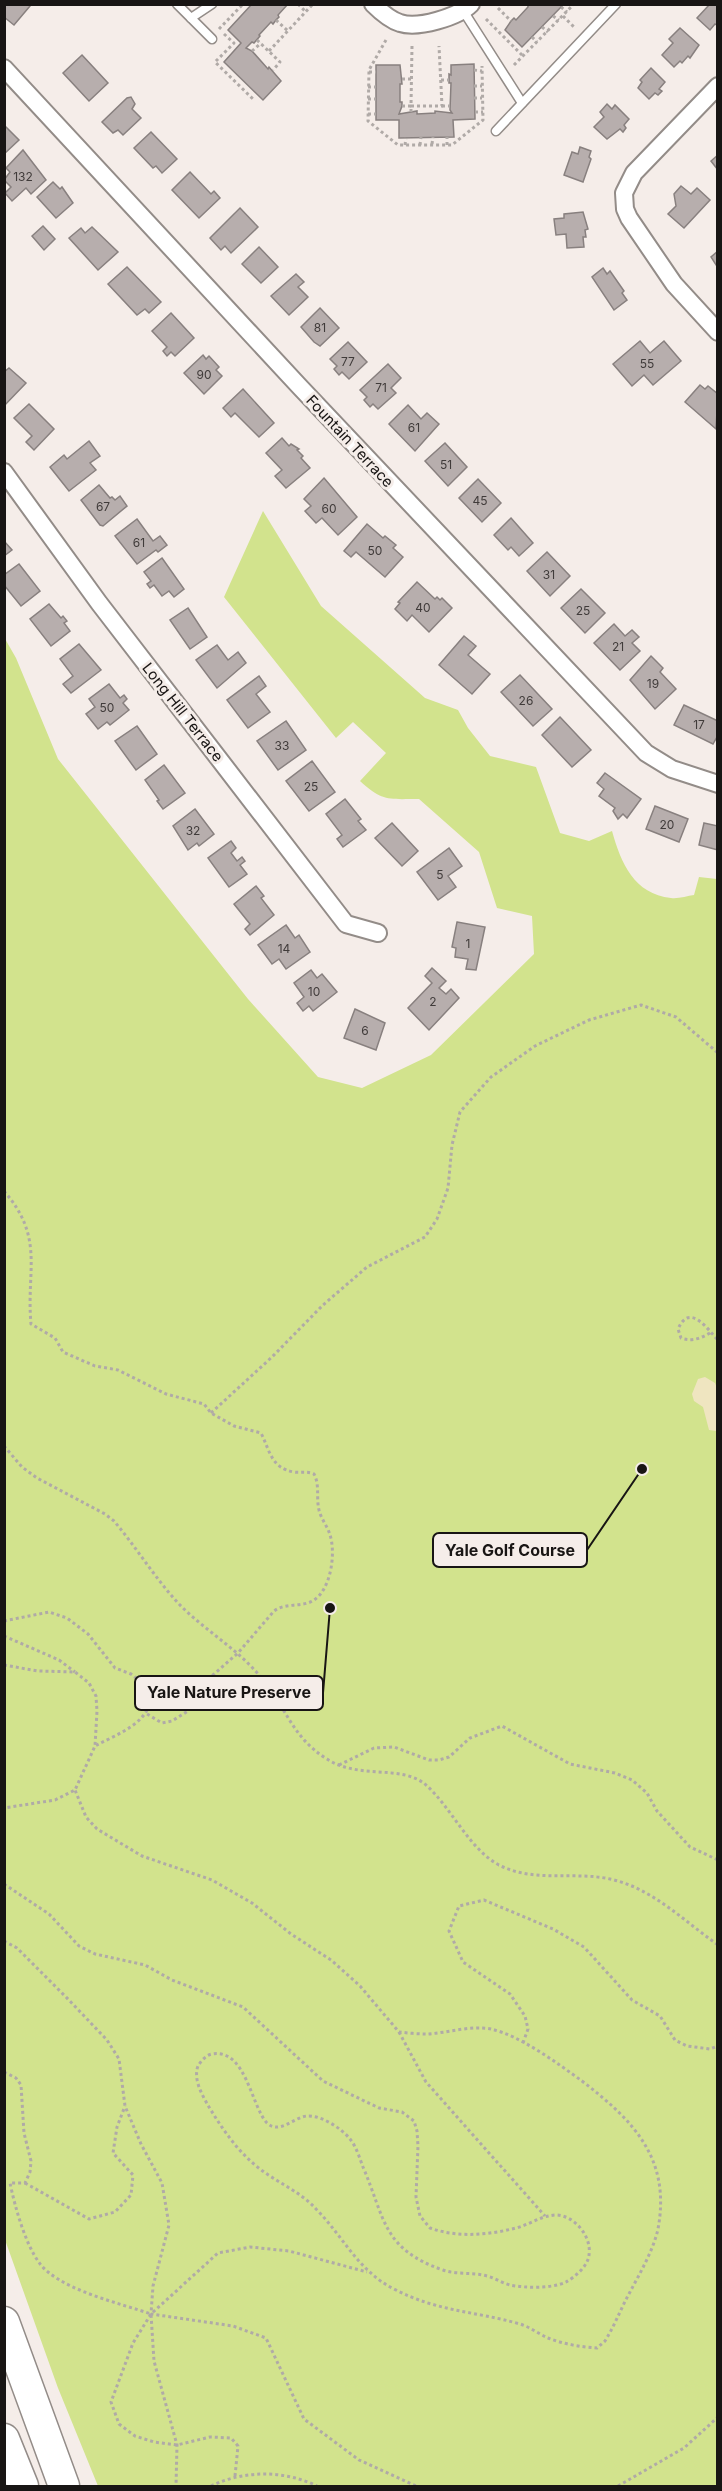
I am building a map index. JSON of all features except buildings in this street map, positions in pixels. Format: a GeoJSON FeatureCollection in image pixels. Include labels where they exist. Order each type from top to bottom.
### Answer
{"type":"FeatureCollection","features":[{"type":"Feature","properties":{"kind":"highway"},"geometry":{"type":"LineString","coordinates":[[4,2322],[64,2487]]}},
{"type":"Feature","properties":{"kind":"highway"},"geometry":{"type":"LineString","coordinates":[[4,2439],[23,2487]]}},
{"type":"Feature","properties":{"kind":"street"},"geometry":{"type":"LineString","coordinates":[[373,4],[400,24],[428,23],[467,8]]}},
{"type":"Feature","properties":{"kind":"street","name":"Fountain Terrace"},"geometry":{"type":"LineString","coordinates":[[4,68],[299,386],[641,747],[658,762],[672,769],[717,784]]}},
{"type":"Feature","properties":{"kind":"street"},"geometry":{"type":"LineString","coordinates":[[717,86],[634,173],[626,186],[624,201],[629,218],[674,284],[717,332]]}},
{"type":"Feature","properties":{"kind":"street","name":"Long Hill Terrace"},"geometry":{"type":"LineString","coordinates":[[4,472],[99,603],[346,924],[378,933]]}},
{"type":"Feature","properties":{"kind":"lane"},"geometry":{"type":"LineString","coordinates":[[177,4],[212,39]]}},
{"type":"Feature","properties":{"kind":"lane"},"geometry":{"type":"LineString","coordinates":[[191,18],[212,4]]}},
{"type":"Feature","properties":{"kind":"lane"},"geometry":{"type":"LineString","coordinates":[[496,131],[616,4]]}},
{"type":"Feature","properties":{"kind":"lane"},"geometry":{"type":"LineString","coordinates":[[467,8],[522,103]]}},
{"type":"Feature","properties":{"kind":"path"},"geometry":{"type":"LineString","coordinates":[[243,4],[219,29],[234,43],[215,62],[253,99]]}},
{"type":"Feature","properties":{"kind":"path"},"geometry":{"type":"LineString","coordinates":[[298,4],[306,12]]}},
{"type":"Feature","properties":{"kind":"path"},"geometry":{"type":"LineString","coordinates":[[269,51],[313,4]]}},
{"type":"Feature","properties":{"kind":"path"},"geometry":{"type":"LineString","coordinates":[[504,75],[574,4]]}},
{"type":"Feature","properties":{"kind":"path"},"geometry":{"type":"LineString","coordinates":[[561,7],[567,12]]}},
{"type":"Feature","properties":{"kind":"path"},"geometry":{"type":"LineString","coordinates":[[498,8],[511,21]]}},
{"type":"Feature","properties":{"kind":"path"},"geometry":{"type":"LineString","coordinates":[[553,16],[559,20]]}},
{"type":"Feature","properties":{"kind":"path"},"geometry":{"type":"LineString","coordinates":[[276,20],[288,31]]}},
{"type":"Feature","properties":{"kind":"path"},"geometry":{"type":"LineString","coordinates":[[486,20],[523,56]]}},
{"type":"Feature","properties":{"kind":"path"},"geometry":{"type":"LineString","coordinates":[[542,27],[548,32]]}},
{"type":"Feature","properties":{"kind":"path"},"geometry":{"type":"LineString","coordinates":[[532,37],[537,42]]}},
{"type":"Feature","properties":{"kind":"path"},"geometry":{"type":"LineString","coordinates":[[386,40],[369,72],[368,121],[398,145],[452,145],[483,120],[482,66]]}},
{"type":"Feature","properties":{"kind":"path"},"geometry":{"type":"LineString","coordinates":[[252,51],[259,41],[280,62],[273,70]]}},
{"type":"Feature","properties":{"kind":"path"},"geometry":{"type":"LineString","coordinates":[[411,112],[412,46]]}},
{"type":"Feature","properties":{"kind":"path"},"geometry":{"type":"LineString","coordinates":[[439,46],[440,111]]}},
{"type":"Feature","properties":{"kind":"path"},"geometry":{"type":"LineString","coordinates":[[474,70],[482,71]]}},
{"type":"Feature","properties":{"kind":"path"},"geometry":{"type":"LineString","coordinates":[[369,72],[376,72]]}},
{"type":"Feature","properties":{"kind":"path"},"geometry":{"type":"LineString","coordinates":[[402,79],[411,79]]}},
{"type":"Feature","properties":{"kind":"path"},"geometry":{"type":"LineString","coordinates":[[441,80],[449,80]]}},
{"type":"Feature","properties":{"kind":"path"},"geometry":{"type":"LineString","coordinates":[[474,86],[482,86]]}},
{"type":"Feature","properties":{"kind":"path"},"geometry":{"type":"LineString","coordinates":[[368,87],[376,87]]}},
{"type":"Feature","properties":{"kind":"path"},"geometry":{"type":"LineString","coordinates":[[474,98],[482,98]]}},
{"type":"Feature","properties":{"kind":"path"},"geometry":{"type":"LineString","coordinates":[[368,99],[376,99]]}},
{"type":"Feature","properties":{"kind":"path"},"geometry":{"type":"LineString","coordinates":[[402,106],[450,106]]}},
{"type":"Feature","properties":{"kind":"path"},"geometry":{"type":"LineString","coordinates":[[475,112],[483,112]]}},
{"type":"Feature","properties":{"kind":"path"},"geometry":{"type":"LineString","coordinates":[[368,114],[376,114]]}},
{"type":"Feature","properties":{"kind":"path"},"geometry":{"type":"LineString","coordinates":[[420,145],[421,137]]}},
{"type":"Feature","properties":{"kind":"path"},"geometry":{"type":"LineString","coordinates":[[432,144],[433,137]]}},
{"type":"Feature","properties":{"kind":"path"},"geometry":{"type":"LineString","coordinates":[[447,137],[447,145]]}},
{"type":"Feature","properties":{"kind":"path"},"geometry":{"type":"LineString","coordinates":[[405,145],[406,138]]}},
{"type":"Feature","properties":{"kind":"path"},"geometry":{"type":"LineString","coordinates":[[211,1413],[272,1357],[323,1305],[367,1267],[425,1237],[437,1219],[448,1188],[452,1145],[460,1112],[491,1077],[535,1046],[588,1020],[641,1005],[676,1017],[717,1053]]}},
{"type":"Feature","properties":{"kind":"path"},"geometry":{"type":"LineString","coordinates":[[4,1191],[21,1212],[31,1244],[33,1266],[29,1307],[31,1324],[55,1338],[63,1352],[95,1366],[118,1370],[166,1394],[204,1404],[211,1413],[244,1430],[261,1433],[271,1459],[279,1466],[286,1470],[314,1474],[317,1480],[319,1511],[331,1536],[333,1558],[322,1590],[315,1599],[304,1604],[279,1607],[238,1653],[213,1675],[202,1697],[188,1711],[172,1721],[162,1723],[147,1714]]}},
{"type":"Feature","properties":{"kind":"path"},"geometry":{"type":"LineString","coordinates":[[711,1333],[700,1338],[686,1339],[681,1338],[678,1329],[687,1318],[694,1318],[702,1322],[717,1340]]}},
{"type":"Feature","properties":{"kind":"path"},"geometry":{"type":"LineString","coordinates":[[4,1446],[22,1467],[37,1478],[114,1521],[177,1602],[238,1653],[267,1684],[285,1717],[308,1745],[339,1766],[360,1772],[404,1774],[425,1784],[479,1847],[499,1865],[542,1877],[597,1877],[626,1884],[677,1913],[717,1945]]}},
{"type":"Feature","properties":{"kind":"path"},"geometry":{"type":"LineString","coordinates":[[4,1621],[48,1612],[67,1618],[88,1634],[115,1668],[131,1674],[151,1690],[152,1702],[147,1714],[95,1746]]}},
{"type":"Feature","properties":{"kind":"path"},"geometry":{"type":"LineString","coordinates":[[4,1636],[59,1659],[89,1683],[96,1696],[95,1746],[75,1790],[56,1800],[4,1808]]}},
{"type":"Feature","properties":{"kind":"path"},"geometry":{"type":"LineString","coordinates":[[4,1665],[38,1671],[75,1672]]}},
{"type":"Feature","properties":{"kind":"path"},"geometry":{"type":"LineString","coordinates":[[339,1766],[374,1748],[394,1747],[429,1760],[439,1760],[449,1757],[470,1738],[502,1726],[570,1764],[615,1773],[632,1780],[647,1793],[657,1811],[690,1847],[717,1860]]}},
{"type":"Feature","properties":{"kind":"path"},"geometry":{"type":"LineString","coordinates":[[75,1790],[86,1817],[98,1829],[142,1856],[212,1880],[252,1903],[291,1934],[331,1960],[360,1986],[399,2032],[426,2082],[545,2216]]}},
{"type":"Feature","properties":{"kind":"path"},"geometry":{"type":"LineString","coordinates":[[4,1884],[49,1914],[79,1946],[95,1954],[145,1965],[172,1980],[243,2007],[323,2081],[379,2108],[402,2112],[414,2121],[418,2138],[416,2197],[420,2216],[430,2228],[463,2236],[517,2228],[545,2216],[562,2215],[572,2219],[588,2240],[590,2256],[580,2272],[564,2283],[547,2287],[511,2285],[486,2275],[445,2271],[413,2255],[393,2239],[381,2216],[372,2187],[351,2139],[319,2118],[307,2116],[295,2119],[285,2126],[272,2127],[261,2113],[249,2081],[234,2062],[225,2056],[214,2054],[205,2057],[198,2066],[196,2081],[224,2130],[241,2152],[260,2169],[315,2207],[369,2272],[391,2287],[422,2302],[522,2325],[550,2339],[581,2347],[597,2348],[605,2341],[657,2231],[661,2203],[658,2169],[644,2142],[627,2120],[600,2096],[563,2067],[524,2043],[490,2029],[459,2029],[427,2034],[399,2032]]}},
{"type":"Feature","properties":{"kind":"path"},"geometry":{"type":"LineString","coordinates":[[524,2043],[528,2029],[525,2016],[510,1994],[463,1962],[449,1931],[459,1905],[484,1900],[553,1929],[584,1947],[632,2000],[660,2016],[675,2040],[687,2046],[710,2049],[717,2046]]}},
{"type":"Feature","properties":{"kind":"path"},"geometry":{"type":"LineString","coordinates":[[4,1941],[17,1948],[107,2040],[119,2059],[125,2106],[141,2144],[162,2183],[169,2225],[153,2286],[151,2314],[154,2361],[177,2445],[176,2487]]}},
{"type":"Feature","properties":{"kind":"path"},"geometry":{"type":"LineString","coordinates":[[4,2072],[16,2078],[21,2085],[24,2133],[31,2161],[30,2172],[25,2183]]}},
{"type":"Feature","properties":{"kind":"path"},"geometry":{"type":"LineString","coordinates":[[125,2106],[117,2127],[113,2153],[133,2175],[131,2195],[115,2212],[89,2220],[25,2183],[10,2183],[15,2209],[30,2246],[46,2271],[96,2296],[151,2314],[233,2326],[266,2338],[304,2419],[359,2460],[416,2487]]}},
{"type":"Feature","properties":{"kind":"path"},"geometry":{"type":"LineString","coordinates":[[235,2476],[238,2446],[231,2438],[210,2437],[177,2445],[154,2442],[135,2436],[118,2424],[111,2402],[133,2343],[151,2314],[218,2253],[250,2247],[289,2251],[369,2272]]}},
{"type":"Feature","properties":{"kind":"path"},"geometry":{"type":"LineString","coordinates":[[618,2487],[684,2448],[717,2417]]}},
{"type":"Feature","properties":{"kind":"path"},"geometry":{"type":"LineString","coordinates":[[211,2487],[235,2476],[267,2473],[300,2478],[317,2487]]}},
{"type":"Feature","properties":{"kind":"green space"},"geometry":{"type":"Polygon","coordinates":[[[263,511],[321,606],[425,698],[458,710],[468,728],[490,756],[536,767],[560,833],[589,841],[612,831],[631,875],[647,890],[658,895],[680,898],[694,895],[699,877],[717,879],[717,2486],[98,2486],[58,2388],[4,2237],[4,637],[16,658],[58,759],[248,999],[318,1077],[362,1088],[431,1055],[534,954],[532,916],[497,908],[479,852],[419,799],[387,798],[375,793],[360,781],[386,753],[353,722],[336,738],[224,597],[263,511]]]}},
{"type":"Feature","properties":{"kind":"sand"},"geometry":{"type":"Polygon","coordinates":[[[705,1377],[715,1383],[717,1388],[716,1431],[709,1430],[703,1407],[694,1401],[692,1394],[698,1379],[705,1377]]]}},
{"type":"Feature","properties":{"kind":"place","name":"Yale Golf Course"},"geometry":{"type":"Point","coordinates":[642,1469]}},
{"type":"Feature","properties":{"kind":"place","name":"Yale Nature Preserve"},"geometry":{"type":"Point","coordinates":[330,1608]}}]}
